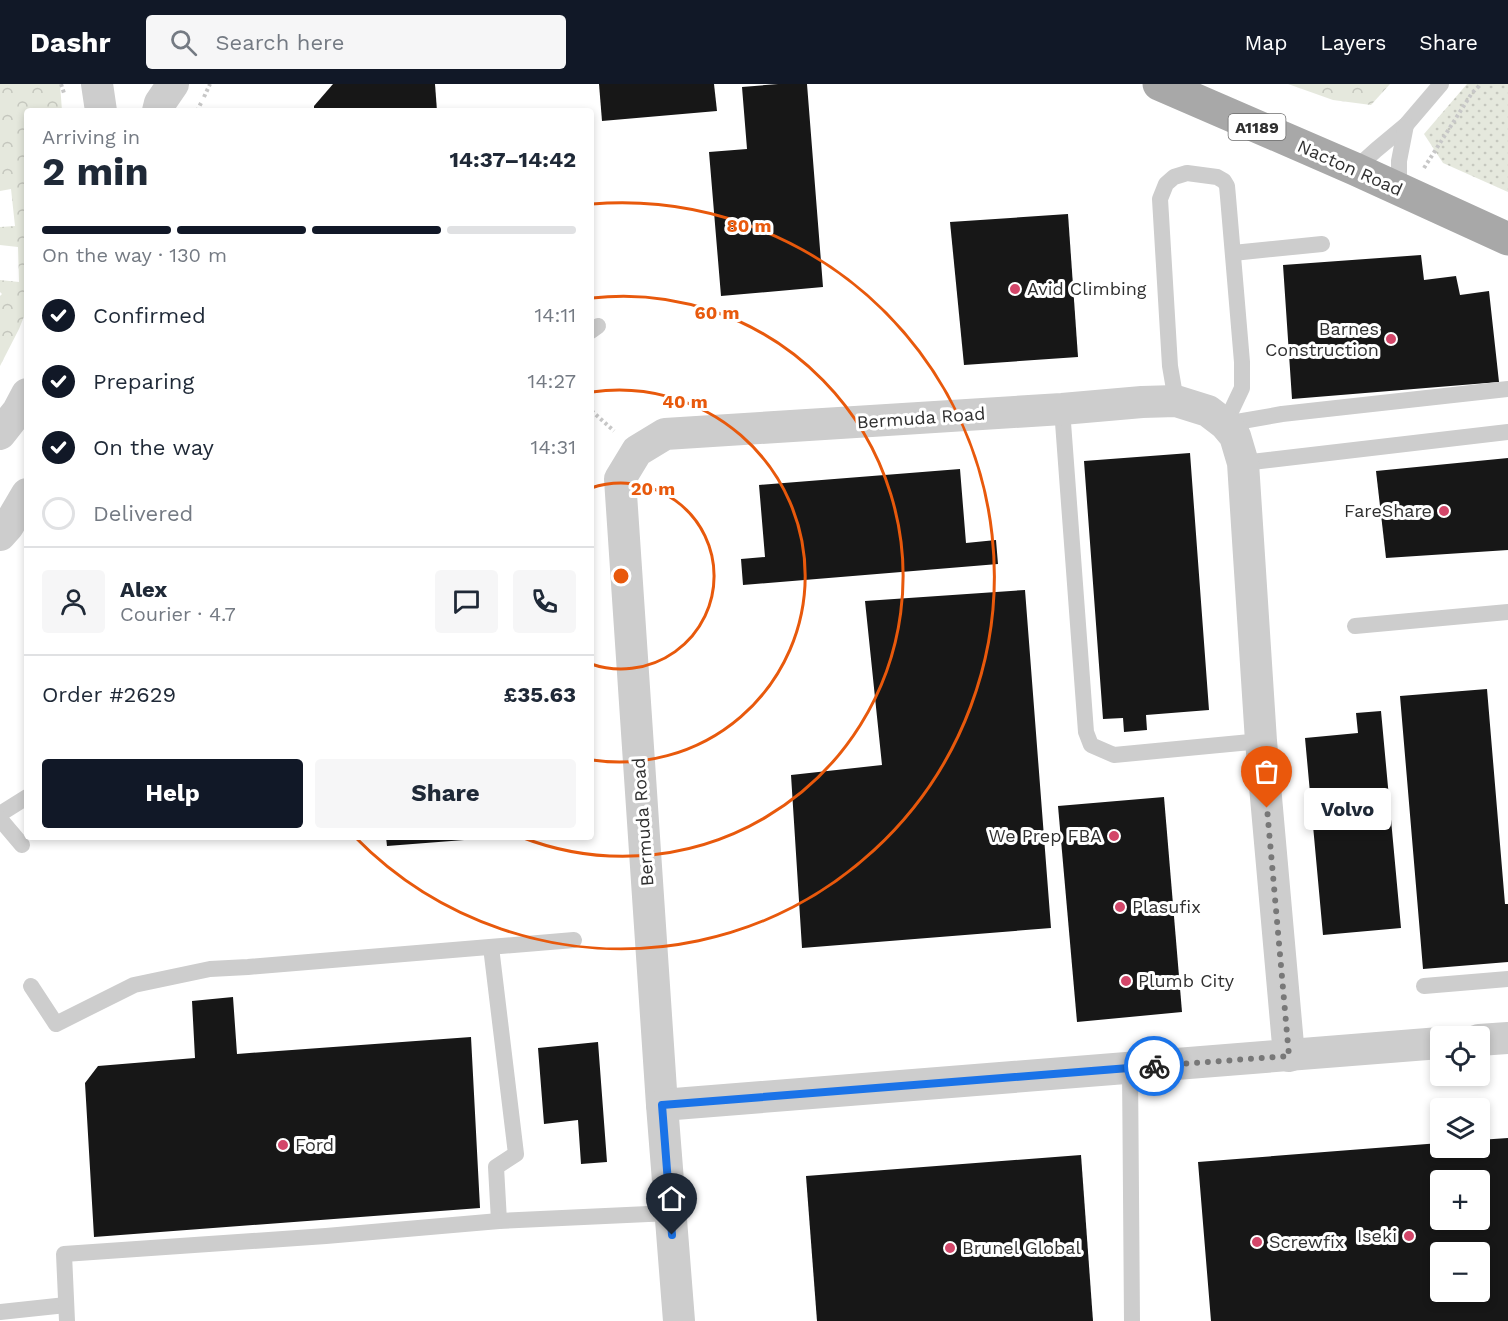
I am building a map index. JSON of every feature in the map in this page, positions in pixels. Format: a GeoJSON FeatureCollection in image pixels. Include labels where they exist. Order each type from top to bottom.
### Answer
{"type":"FeatureCollection","features":[{"type":"Feature","properties":{"kind":"main road","name":"Nacton Road"},"geometry":{"type":"LineString","coordinates":[[1159,84],[1355,170],[1410,181],[1508,239]]}},
{"type":"Feature","properties":{"kind":"street"},"geometry":{"type":"LineString","coordinates":[[97,84],[101,108]]}},
{"type":"Feature","properties":{"kind":"street"},"geometry":{"type":"LineString","coordinates":[[159,108],[173,84]]}},
{"type":"Feature","properties":{"kind":"street"},"geometry":{"type":"LineString","coordinates":[[0,434],[24,400]]}},
{"type":"Feature","properties":{"kind":"street","name":"Bermuda Road"},"geometry":{"type":"LineString","coordinates":[[679,1321],[662,1105],[620,479],[637,451],[665,434],[1176,401],[1208,411],[1225,424],[1235,436],[1244,463],[1262,741],[1289,1056]]}},
{"type":"Feature","properties":{"kind":"street"},"geometry":{"type":"LineString","coordinates":[[0,535],[24,499]]}},
{"type":"Feature","properties":{"kind":"street"},"geometry":{"type":"LineString","coordinates":[[1490,1039],[1508,1038]]}},
{"type":"Feature","properties":{"kind":"street"},"geometry":{"type":"LineString","coordinates":[[662,1105],[1430,1044]]}},
{"type":"Feature","properties":{"kind":"lane"},"geometry":{"type":"LineString","coordinates":[[1355,170],[1406,125],[1441,84]]}},
{"type":"Feature","properties":{"kind":"lane"},"geometry":{"type":"LineString","coordinates":[[1406,125],[1399,161],[1410,181]]}},
{"type":"Feature","properties":{"kind":"lane"},"geometry":{"type":"LineString","coordinates":[[1176,401],[1170,366],[1160,198],[1166,184],[1174,177],[1187,173],[1217,177],[1227,186],[1242,388],[1225,424]]}},
{"type":"Feature","properties":{"kind":"lane"},"geometry":{"type":"LineString","coordinates":[[1233,253],[1322,244]]}},
{"type":"Feature","properties":{"kind":"lane"},"geometry":{"type":"LineString","coordinates":[[1225,424],[1282,414],[1508,389]]}},
{"type":"Feature","properties":{"kind":"lane"},"geometry":{"type":"LineString","coordinates":[[1062,409],[1086,732],[1091,745],[1114,755],[1262,741]]}},
{"type":"Feature","properties":{"kind":"lane"},"geometry":{"type":"LineString","coordinates":[[1244,463],[1508,432]]}},
{"type":"Feature","properties":{"kind":"lane"},"geometry":{"type":"LineString","coordinates":[[1355,626],[1508,612]]}},
{"type":"Feature","properties":{"kind":"lane"},"geometry":{"type":"LineString","coordinates":[[0,813],[24,799]]}},
{"type":"Feature","properties":{"kind":"lane"},"geometry":{"type":"LineString","coordinates":[[0,819],[22,845]]}},
{"type":"Feature","properties":{"kind":"lane"},"geometry":{"type":"LineString","coordinates":[[31,986],[56,1024],[134,986],[210,969],[574,940]]}},
{"type":"Feature","properties":{"kind":"lane"},"geometry":{"type":"LineString","coordinates":[[491,947],[516,1154],[496,1167],[499,1221]]}},
{"type":"Feature","properties":{"kind":"lane"},"geometry":{"type":"LineString","coordinates":[[1424,986],[1508,978]]}},
{"type":"Feature","properties":{"kind":"lane"},"geometry":{"type":"LineString","coordinates":[[1131,1068],[1132,1321]]}},
{"type":"Feature","properties":{"kind":"lane"},"geometry":{"type":"LineString","coordinates":[[0,1312],[67,1313],[64,1254],[357,1234],[499,1221],[670,1214]]}},
{"type":"Feature","properties":{"kind":"path"},"geometry":{"type":"LineString","coordinates":[[1410,181],[1472,93],[1481,84]]}},
{"type":"Feature","properties":{"kind":"green space"},"geometry":{"type":"Polygon","coordinates":[[[0,84],[60,84],[62,108],[24,108],[24,316],[0,366],[0,296],[2,294],[0,280],[19,282],[18,247],[0,245],[0,227],[15,226],[11,189],[0,191],[0,84]]]}},
{"type":"Feature","properties":{"kind":"green space"},"geometry":{"type":"Polygon","coordinates":[[[1288,84],[1390,84],[1371,105],[1333,100],[1288,84]]]}},
{"type":"Feature","properties":{"kind":"green space"},"geometry":{"type":"Polygon","coordinates":[[[1467,84],[1508,84],[1508,192],[1443,163],[1424,134],[1467,84]]]}},
{"type":"Feature","properties":{"kind":"building"},"geometry":{"type":"Polygon","coordinates":[[[333,84],[435,84],[437,108],[314,108],[333,84]]]}},
{"type":"Feature","properties":{"kind":"building"},"geometry":{"type":"Polygon","coordinates":[[[599,84],[714,84],[717,111],[602,121],[599,84]]]}},
{"type":"Feature","properties":{"kind":"building"},"geometry":{"type":"Polygon","coordinates":[[[807,84],[823,287],[721,296],[709,152],[747,149],[742,87],[807,84]]]}},
{"type":"Feature","properties":{"kind":"building","name":"Avid Climbing"},"geometry":{"type":"Polygon","coordinates":[[[1068,214],[1078,357],[964,365],[950,222],[1068,214]]]}},
{"type":"Feature","properties":{"kind":"building","name":"Barnes Construction"},"geometry":{"type":"Polygon","coordinates":[[[1421,255],[1424,280],[1456,276],[1460,295],[1489,291],[1499,382],[1292,399],[1283,265],[1421,255]]]}},
{"type":"Feature","properties":{"kind":"building"},"geometry":{"type":"Polygon","coordinates":[[[1190,453],[1209,710],[1146,715],[1147,730],[1124,732],[1123,718],[1103,719],[1084,461],[1190,453]]]}},
{"type":"Feature","properties":{"kind":"building","name":"FareShare"},"geometry":{"type":"Polygon","coordinates":[[[1508,458],[1508,550],[1386,558],[1376,471],[1508,458]]]}},
{"type":"Feature","properties":{"kind":"building"},"geometry":{"type":"Polygon","coordinates":[[[960,469],[966,543],[996,540],[998,564],[743,585],[741,559],[765,557],[759,485],[960,469]]]}},
{"type":"Feature","properties":{"kind":"building"},"geometry":{"type":"Polygon","coordinates":[[[1025,590],[1051,928],[802,948],[791,775],[882,765],[865,601],[1025,590]]]}},
{"type":"Feature","properties":{"kind":"building"},"geometry":{"type":"Polygon","coordinates":[[[1487,689],[1505,904],[1508,904],[1508,962],[1423,969],[1400,696],[1487,689]]]}},
{"type":"Feature","properties":{"kind":"building"},"geometry":{"type":"Polygon","coordinates":[[[1381,711],[1401,928],[1323,935],[1305,738],[1358,733],[1356,713],[1381,711]]]}},
{"type":"Feature","properties":{"kind":"building"},"geometry":{"type":"Polygon","coordinates":[[[1164,797],[1182,1012],[1077,1022],[1058,806],[1164,797]]]}},
{"type":"Feature","properties":{"kind":"building"},"geometry":{"type":"Polygon","coordinates":[[[386,840],[464,840],[387,846],[386,840]]]}},
{"type":"Feature","properties":{"kind":"building","name":"Ford"},"geometry":{"type":"Polygon","coordinates":[[[233,997],[237,1054],[471,1037],[480,1208],[94,1237],[85,1083],[98,1066],[195,1058],[192,1001],[233,997]]]}},
{"type":"Feature","properties":{"kind":"building"},"geometry":{"type":"Polygon","coordinates":[[[598,1042],[607,1162],[581,1164],[578,1120],[544,1124],[538,1048],[598,1042]]]}},
{"type":"Feature","properties":{"kind":"building","name":"Iseki"},"geometry":{"type":"Polygon","coordinates":[[[1508,1138],[1508,1321],[1211,1321],[1198,1162],[1430,1144],[1430,1158],[1490,1158],[1490,1139],[1508,1138]]]}},
{"type":"Feature","properties":{"kind":"building","name":"Brunel Global"},"geometry":{"type":"Polygon","coordinates":[[[1081,1155],[1093,1321],[817,1321],[806,1176],[1081,1155]]]}},
{"type":"Feature","properties":{"kind":"way so far"},"geometry":{"type":"LineString","coordinates":[[1154,1066],[1289,1056],[1267,808]]}},
{"type":"Feature","properties":{"kind":"place","name":"Avid Climbing"},"geometry":{"type":"Point","coordinates":[1015,289]}},
{"type":"Feature","properties":{"kind":"place","name":"Barnes Construction"},"geometry":{"type":"Point","coordinates":[1391,339]}},
{"type":"Feature","properties":{"kind":"place","name":"FareShare"},"geometry":{"type":"Point","coordinates":[1444,511]}},
{"type":"Feature","properties":{"kind":"place","name":"Volvo"},"geometry":{"type":"Point","coordinates":[1267,808]}},
{"type":"Feature","properties":{"kind":"place","name":"We Prep FBA"},"geometry":{"type":"Point","coordinates":[1114,836]}},
{"type":"Feature","properties":{"kind":"place","name":"Plasufix"},"geometry":{"type":"Point","coordinates":[1120,907]}},
{"type":"Feature","properties":{"kind":"place","name":"Plumb City"},"geometry":{"type":"Point","coordinates":[1126,981]}},
{"type":"Feature","properties":{"kind":"place","name":"Ford"},"geometry":{"type":"Point","coordinates":[283,1145]}},
{"type":"Feature","properties":{"kind":"place","name":"Iseki"},"geometry":{"type":"Point","coordinates":[1409,1236]}},
{"type":"Feature","properties":{"kind":"place","name":"Screwfix"},"geometry":{"type":"Point","coordinates":[1257,1242]}},
{"type":"Feature","properties":{"kind":"place","name":"Brunel Global"},"geometry":{"type":"Point","coordinates":[950,1248]}},
{"type":"Feature","properties":{"kind":"route"},"geometry":{"type":"LineString","coordinates":[[672,1235],[662,1105],[1154,1066]]}}]}
